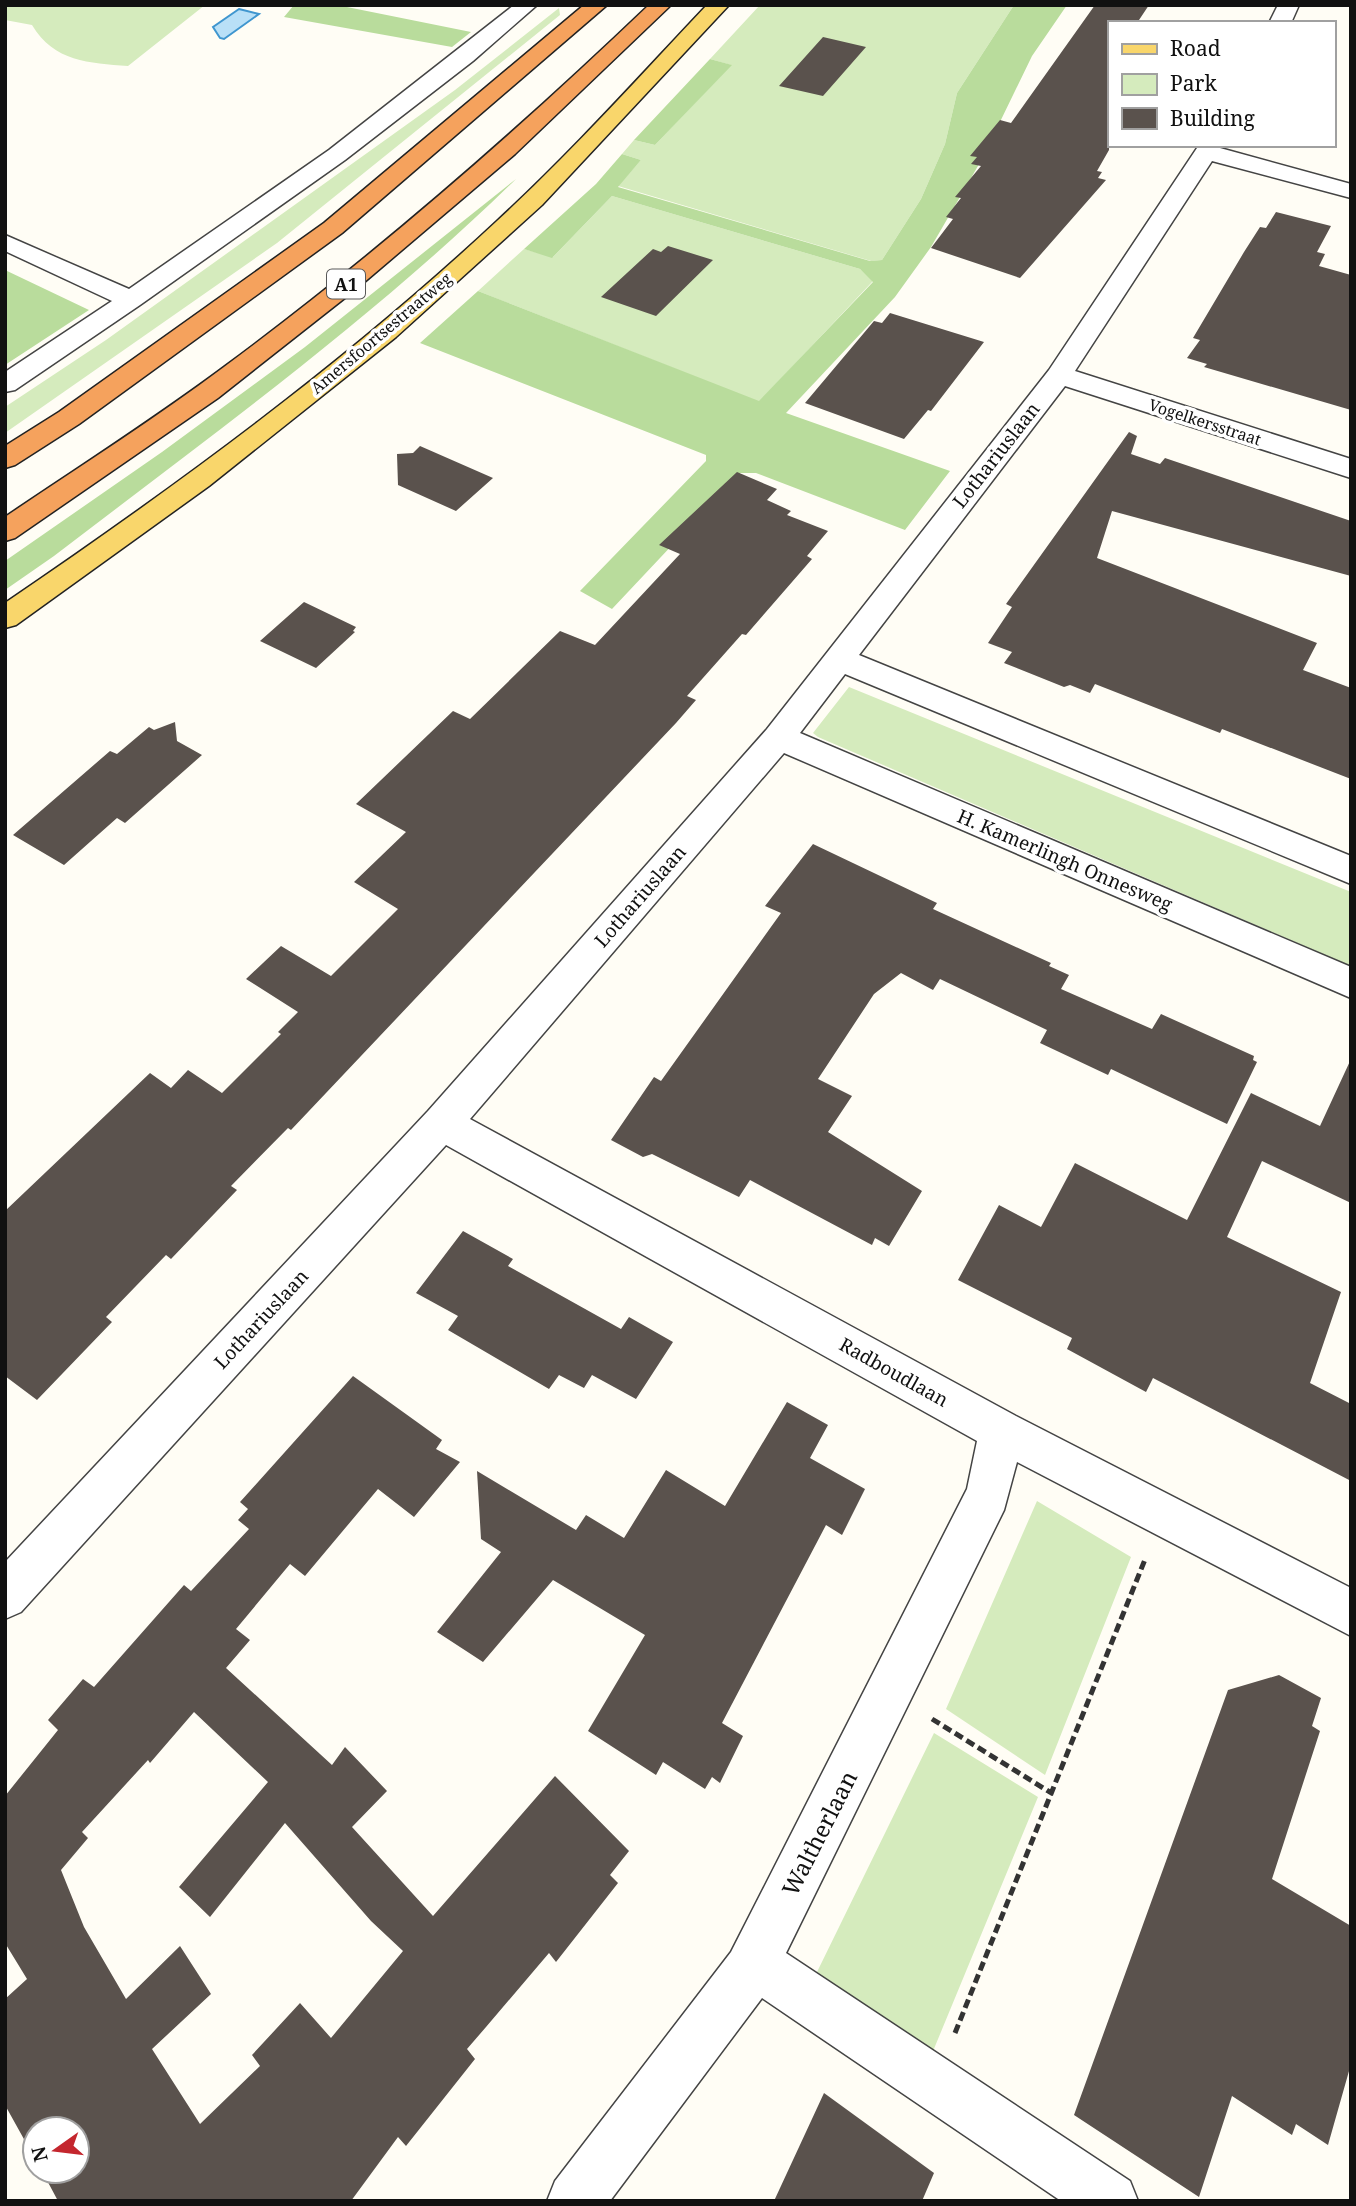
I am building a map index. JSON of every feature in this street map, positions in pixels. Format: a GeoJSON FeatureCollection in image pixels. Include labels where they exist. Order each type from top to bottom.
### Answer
{"type":"FeatureCollection","features":[{"type":"Feature","properties":{"kind":"highway"},"geometry":{"type":"LineString","coordinates":[[5,459],[69,418],[333,228],[597,5]]}},
{"type":"Feature","properties":{"kind":"highway","name":"A1"},"geometry":{"type":"LineString","coordinates":[[5,531],[234,372],[382,256],[504,152],[661,5]]}},
{"type":"Feature","properties":{"kind":"main road","name":"Amersfoortsestraatweg"},"geometry":{"type":"LineString","coordinates":[[5,618],[193,484],[357,355],[506,226],[719,5]]}},
{"type":"Feature","properties":{"kind":"street"},"geometry":{"type":"LineString","coordinates":[[5,384],[131,300],[434,84],[527,5]]}},
{"type":"Feature","properties":{"kind":"street"},"geometry":{"type":"LineString","coordinates":[[1281,21],[1289,5]]}},
{"type":"Feature","properties":{"kind":"street"},"geometry":{"type":"LineString","coordinates":[[1209,149],[1351,191]]}},
{"type":"Feature","properties":{"kind":"street","name":"Lothariuslaan"},"geometry":{"type":"LineString","coordinates":[[5,1596],[442,1123],[779,737],[1059,375],[1209,149]]}},
{"type":"Feature","properties":{"kind":"street"},"geometry":{"type":"LineString","coordinates":[[5,242],[131,300]]}},
{"type":"Feature","properties":{"kind":"street","name":"Vogelkersstraat"},"geometry":{"type":"LineString","coordinates":[[1059,375],[1351,469]]}},
{"type":"Feature","properties":{"kind":"street"},"geometry":{"type":"LineString","coordinates":[[839,659],[1351,871]]}},
{"type":"Feature","properties":{"kind":"street","name":"H. Kamerlingh Onnesweg"},"geometry":{"type":"LineString","coordinates":[[779,737],[1351,983]]}},
{"type":"Feature","properties":{"kind":"street","name":"Radboudlaan"},"geometry":{"type":"LineString","coordinates":[[442,1123],[1001,1431],[1351,1613]]}},
{"type":"Feature","properties":{"kind":"street","name":"Waltherlaan"},"geometry":{"type":"LineString","coordinates":[[575,2201],[754,1962],[988,1493],[1001,1431]]}},
{"type":"Feature","properties":{"kind":"street"},"geometry":{"type":"LineString","coordinates":[[754,1962],[1110,2201]]}},
{"type":"Feature","properties":{"kind":"path"},"geometry":{"type":"LineString","coordinates":[[934,2083],[1053,1794],[1162,1515]]}},
{"type":"Feature","properties":{"kind":"path"},"geometry":{"type":"LineString","coordinates":[[889,1693],[1053,1794]]}},
{"type":"Feature","properties":{"kind":"green space"},"geometry":{"type":"Polygon","coordinates":[[[5,5],[205,5],[128,66],[100,64],[62,53],[51,47],[32,25],[5,20],[5,5]]]}},
{"type":"Feature","properties":{"kind":"green space"},"geometry":{"type":"Polygon","coordinates":[[[294,5],[337,5],[471,32],[452,47],[284,17],[294,5]]]}},
{"type":"Feature","properties":{"kind":"green space"},"geometry":{"type":"Polygon","coordinates":[[[760,5],[1014,5],[957,93],[945,144],[921,199],[882,260],[871,261],[618,186],[641,160],[622,154],[634,140],[655,145],[731,65],[710,59],[760,5]]]}},
{"type":"Feature","properties":{"kind":"green space"},"geometry":{"type":"Polygon","coordinates":[[[1014,5],[1067,5],[1032,56],[982,159],[931,247],[895,297],[786,413],[950,471],[905,530],[756,473],[740,473],[612,609],[580,591],[706,461],[706,455],[420,343],[478,291],[759,401],[873,282],[860,269],[612,196],[552,258],[524,249],[596,184],[622,154],[641,160],[618,187],[870,261],[882,260],[921,199],[945,144],[957,93],[1014,5]]]}},
{"type":"Feature","properties":{"kind":"green space"},"geometry":{"type":"Polygon","coordinates":[[[559,8],[560,15],[277,243],[5,433],[5,407],[106,340],[455,90],[559,8]]]}},
{"type":"Feature","properties":{"kind":"green space"},"geometry":{"type":"Polygon","coordinates":[[[710,59],[732,65],[655,145],[634,140],[710,59]]]}},
{"type":"Feature","properties":{"kind":"green space"},"geometry":{"type":"Polygon","coordinates":[[[516,179],[406,280],[291,374],[54,556],[5,590],[5,561],[162,452],[305,347],[516,179]]]}},
{"type":"Feature","properties":{"kind":"green space"},"geometry":{"type":"Polygon","coordinates":[[[612,196],[860,269],[873,281],[759,402],[478,291],[524,249],[553,257],[612,196]]]}},
{"type":"Feature","properties":{"kind":"green space"},"geometry":{"type":"Polygon","coordinates":[[[5,270],[89,310],[5,365],[5,270]]]}},
{"type":"Feature","properties":{"kind":"green space"},"geometry":{"type":"Polygon","coordinates":[[[849,687],[1351,892],[1351,966],[818,737],[813,733],[849,687]]]}},
{"type":"Feature","properties":{"kind":"green space"},"geometry":{"type":"Polygon","coordinates":[[[1037,1501],[1131,1557],[1045,1775],[946,1709],[1037,1501]]]}},
{"type":"Feature","properties":{"kind":"green space"},"geometry":{"type":"Polygon","coordinates":[[[934,1733],[1038,1797],[931,2056],[882,2027],[817,1972],[934,1733]]]}},
{"type":"Feature","properties":{"kind":"water"},"geometry":{"type":"Polygon","coordinates":[[[239,9],[259,14],[224,39],[220,38],[213,27],[239,9]]]}},
{"type":"Feature","properties":{"kind":"building"},"geometry":{"type":"Polygon","coordinates":[[[1095,5],[1149,5],[1138,21],[1108,21],[1109,150],[1097,171],[1102,172],[1098,178],[1106,180],[1020,278],[931,248],[953,219],[946,217],[961,198],[955,197],[981,166],[971,164],[977,157],[970,156],[1000,120],[1011,123],[1095,5]]]}},
{"type":"Feature","properties":{"kind":"building"},"geometry":{"type":"Polygon","coordinates":[[[823,37],[866,47],[823,96],[779,86],[823,37]]]}},
{"type":"Feature","properties":{"kind":"building"},"geometry":{"type":"Polygon","coordinates":[[[1276,212],[1331,226],[1317,252],[1325,254],[1319,266],[1351,275],[1351,410],[1204,367],[1207,364],[1187,358],[1200,340],[1193,338],[1244,252],[1260,227],[1266,228],[1276,212]]]}},
{"type":"Feature","properties":{"kind":"building"},"geometry":{"type":"Polygon","coordinates":[[[668,246],[713,260],[656,316],[601,297],[653,249],[661,252],[668,246]]]}},
{"type":"Feature","properties":{"kind":"building"},"geometry":{"type":"Polygon","coordinates":[[[890,313],[984,342],[931,411],[928,410],[904,439],[805,403],[874,321],[882,323],[890,313]]]}},
{"type":"Feature","properties":{"kind":"building"},"geometry":{"type":"Polygon","coordinates":[[[1129,432],[1137,436],[1131,454],[1160,464],[1165,458],[1351,521],[1351,576],[1112,511],[1097,558],[1317,643],[1303,670],[1351,688],[1351,779],[1222,729],[1220,733],[1095,684],[1090,693],[1070,685],[1064,687],[1004,663],[1012,652],[988,643],[1012,607],[1006,604],[1129,432]]]}},
{"type":"Feature","properties":{"kind":"building"},"geometry":{"type":"Polygon","coordinates":[[[420,446],[493,478],[456,511],[398,485],[397,454],[413,453],[420,446]]]}},
{"type":"Feature","properties":{"kind":"building"},"geometry":{"type":"Polygon","coordinates":[[[737,472],[777,489],[767,500],[791,511],[787,515],[828,531],[807,556],[812,559],[746,635],[742,634],[687,696],[696,700],[676,723],[291,1130],[288,1128],[231,1186],[237,1190],[171,1259],[166,1255],[106,1317],[112,1322],[37,1400],[5,1376],[5,1211],[150,1073],[171,1088],[188,1070],[222,1093],[281,1034],[278,1032],[298,1012],[246,979],[281,946],[331,976],[398,909],[354,882],[406,832],[356,804],[453,711],[470,719],[560,631],[595,645],[680,554],[659,545],[737,472]]]}},
{"type":"Feature","properties":{"kind":"building"},"geometry":{"type":"Polygon","coordinates":[[[304,602],[356,627],[353,631],[355,632],[316,668],[260,641],[304,602]]]}},
{"type":"Feature","properties":{"kind":"building"},"geometry":{"type":"Polygon","coordinates":[[[175,722],[177,741],[202,755],[125,823],[117,818],[64,865],[13,835],[110,751],[117,754],[149,727],[154,730],[175,722]]]}},
{"type":"Feature","properties":{"kind":"building"},"geometry":{"type":"Polygon","coordinates":[[[813,844],[937,903],[933,909],[1051,963],[1049,966],[1069,975],[1061,989],[1152,1029],[1161,1014],[1254,1056],[1253,1060],[1257,1062],[1227,1124],[1111,1069],[1108,1075],[1040,1043],[1047,1030],[940,979],[933,990],[901,973],[874,994],[818,1079],[852,1096],[828,1132],[922,1191],[889,1246],[875,1238],[872,1245],[750,1180],[739,1197],[652,1154],[643,1157],[611,1140],[654,1077],[661,1081],[781,913],[765,906],[813,844]]]}},
{"type":"Feature","properties":{"kind":"building"},"geometry":{"type":"Polygon","coordinates":[[[1351,1059],[1351,1203],[1262,1161],[1227,1237],[1341,1292],[1310,1383],[1351,1404],[1351,1481],[1153,1378],[1146,1392],[1067,1349],[1072,1338],[958,1280],[999,1205],[1041,1227],[1075,1163],[1187,1220],[1251,1093],[1320,1126],[1351,1059]]]}},
{"type":"Feature","properties":{"kind":"building"},"geometry":{"type":"Polygon","coordinates":[[[463,1231],[513,1259],[508,1266],[621,1329],[629,1317],[673,1342],[636,1399],[592,1375],[584,1388],[559,1375],[549,1389],[448,1330],[458,1316],[416,1293],[463,1231]]]}},
{"type":"Feature","properties":{"kind":"building"},"geometry":{"type":"Polygon","coordinates":[[[353,1376],[442,1440],[436,1449],[460,1462],[414,1517],[378,1489],[305,1576],[290,1564],[236,1629],[250,1640],[226,1668],[332,1765],[345,1747],[387,1791],[352,1827],[433,1916],[555,1776],[629,1851],[610,1875],[618,1883],[556,1962],[549,1953],[467,2049],[475,2059],[406,2146],[398,2137],[351,2201],[58,2201],[49,2185],[91,2185],[91,2115],[21,2115],[21,2134],[5,2105],[5,1999],[27,1979],[5,1943],[5,1796],[58,1730],[48,1720],[83,1679],[94,1687],[184,1585],[191,1591],[249,1529],[238,1520],[248,1509],[240,1502],[353,1376]],[[194,1712],[150,1763],[148,1760],[82,1832],[88,1838],[61,1870],[84,1927],[126,1999],[180,1946],[211,1994],[152,2049],[200,2124],[260,2066],[252,2055],[300,2003],[331,2038],[403,1951],[371,1921],[285,1823],[210,1917],[179,1887],[268,1782],[194,1712]]]}},
{"type":"Feature","properties":{"kind":"building"},"geometry":{"type":"Polygon","coordinates":[[[787,1402],[828,1425],[810,1458],[865,1489],[842,1535],[826,1525],[722,1723],[743,1736],[720,1783],[712,1777],[705,1789],[663,1762],[656,1775],[588,1731],[645,1635],[553,1580],[483,1662],[437,1632],[501,1552],[481,1539],[477,1471],[576,1530],[586,1515],[624,1538],[666,1470],[725,1506],[787,1402]]]}},
{"type":"Feature","properties":{"kind":"building"},"geometry":{"type":"Polygon","coordinates":[[[1279,1675],[1321,1698],[1312,1726],[1320,1731],[1272,1879],[1351,1926],[1351,2064],[1328,2145],[1296,2124],[1292,2135],[1232,2096],[1199,2197],[1074,2115],[1228,1690],[1279,1675]]]}},
{"type":"Feature","properties":{"kind":"building"},"geometry":{"type":"Polygon","coordinates":[[[824,2093],[934,2173],[922,2201],[774,2201],[824,2093]]]}}]}
